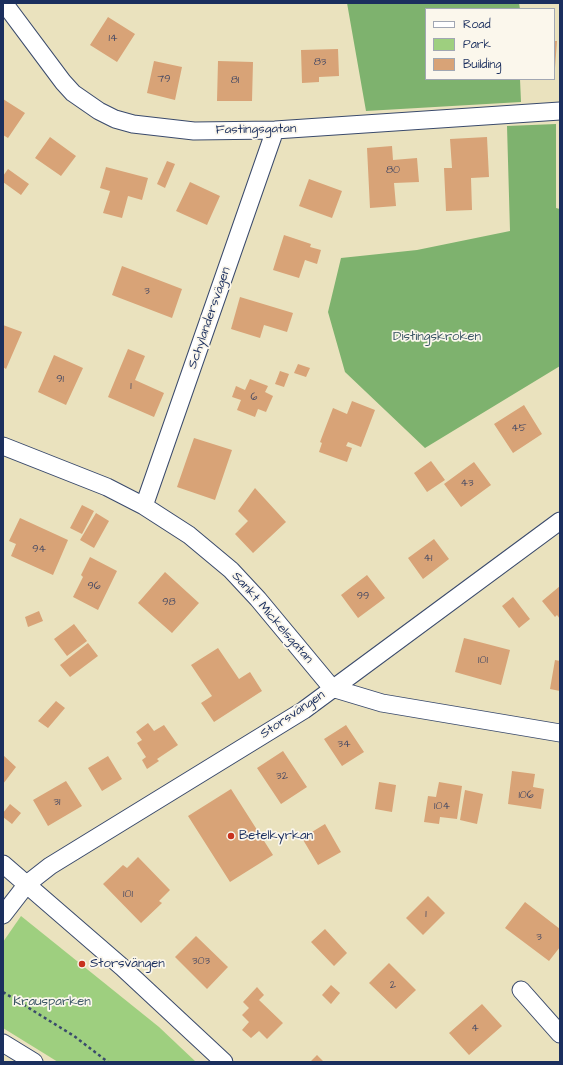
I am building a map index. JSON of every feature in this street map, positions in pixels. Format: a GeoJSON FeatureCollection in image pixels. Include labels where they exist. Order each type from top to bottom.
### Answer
{"type":"FeatureCollection","features":[{"type":"Feature","properties":{"kind":"street","name":"Fastingsgatan"},"geometry":{"type":"LineString","coordinates":[[8,9],[73,93],[99,111],[115,119],[164,129],[194,132],[274,130],[560,111]]}},
{"type":"Feature","properties":{"kind":"street","name":"Schylandersvägen"},"geometry":{"type":"LineString","coordinates":[[144,506],[274,130]]}},
{"type":"Feature","properties":{"kind":"street","name":"Sankt Mickelsgatan"},"geometry":{"type":"LineString","coordinates":[[3,446],[107,487],[144,506],[189,535],[231,570],[258,599],[332,688]]}},
{"type":"Feature","properties":{"kind":"street","name":"Storsvängen"},"geometry":{"type":"LineString","coordinates":[[3,915],[27,884],[50,866],[304,710],[560,520]]}},
{"type":"Feature","properties":{"kind":"street"},"geometry":{"type":"LineString","coordinates":[[332,688],[382,702],[560,733]]}},
{"type":"Feature","properties":{"kind":"street"},"geometry":{"type":"LineString","coordinates":[[3,864],[122,967],[224,1062]]}},
{"type":"Feature","properties":{"kind":"street"},"geometry":{"type":"LineString","coordinates":[[521,990],[560,1034]]}},
{"type":"Feature","properties":{"kind":"street"},"geometry":{"type":"LineString","coordinates":[[3,1043],[34,1062]]}},
{"type":"Feature","properties":{"kind":"path"},"geometry":{"type":"LineString","coordinates":[[3,992],[74,1036],[108,1062]]}},
{"type":"Feature","properties":{"kind":"green space"},"geometry":{"type":"Polygon","coordinates":[[[347,3],[519,3],[520,8],[425,8],[425,80],[520,80],[521,102],[366,111],[347,3]]]}},
{"type":"Feature","properties":{"kind":"green space","name":"Distingskroken"},"geometry":{"type":"Polygon","coordinates":[[[556,124],[556,208],[560,209],[560,366],[425,448],[345,372],[328,312],[341,258],[417,250],[510,231],[507,126],[556,124]]]}},
{"type":"Feature","properties":{"kind":"green space","name":"Krausparken"},"geometry":{"type":"Polygon","coordinates":[[[21,916],[159,1027],[196,1062],[58,1062],[3,1028],[3,942],[21,916]]]}},
{"type":"Feature","properties":{"kind":"building"},"geometry":{"type":"Polygon","coordinates":[[[108,17],[135,34],[117,62],[90,45],[108,17]]]}},
{"type":"Feature","properties":{"kind":"building"},"geometry":{"type":"Polygon","coordinates":[[[555,41],[557,41],[555,68],[555,41]]]}},
{"type":"Feature","properties":{"kind":"building"},"geometry":{"type":"Polygon","coordinates":[[[338,49],[339,76],[319,77],[319,82],[302,83],[301,50],[338,49]]]}},
{"type":"Feature","properties":{"kind":"building"},"geometry":{"type":"Polygon","coordinates":[[[154,61],[182,67],[175,100],[147,93],[154,61]]]}},
{"type":"Feature","properties":{"kind":"building"},"geometry":{"type":"Polygon","coordinates":[[[218,61],[253,62],[252,101],[217,101],[218,61]]]}},
{"type":"Feature","properties":{"kind":"building"},"geometry":{"type":"Polygon","coordinates":[[[3,99],[25,113],[8,138],[3,135],[3,99]]]}},
{"type":"Feature","properties":{"kind":"building"},"geometry":{"type":"Polygon","coordinates":[[[50,137],[76,156],[61,176],[35,158],[50,137]]]}},
{"type":"Feature","properties":{"kind":"building"},"geometry":{"type":"Polygon","coordinates":[[[487,137],[489,177],[471,178],[472,210],[446,211],[444,168],[452,168],[450,139],[487,137]]]}},
{"type":"Feature","properties":{"kind":"building"},"geometry":{"type":"Polygon","coordinates":[[[392,146],[393,160],[417,158],[419,182],[394,183],[396,206],[370,208],[367,148],[392,146]]]}},
{"type":"Feature","properties":{"kind":"building"},"geometry":{"type":"Polygon","coordinates":[[[167,161],[175,164],[165,188],[157,184],[167,161]]]}},
{"type":"Feature","properties":{"kind":"building"},"geometry":{"type":"Polygon","coordinates":[[[106,167],[148,178],[142,200],[128,196],[122,218],[103,213],[110,191],[100,188],[106,167]]]}},
{"type":"Feature","properties":{"kind":"building"},"geometry":{"type":"Polygon","coordinates":[[[8,169],[29,184],[21,195],[3,182],[3,176],[8,169]]]}},
{"type":"Feature","properties":{"kind":"building"},"geometry":{"type":"Polygon","coordinates":[[[309,179],[342,191],[332,218],[299,206],[309,179]]]}},
{"type":"Feature","properties":{"kind":"building"},"geometry":{"type":"Polygon","coordinates":[[[190,182],[220,196],[207,225],[176,211],[190,182]]]}},
{"type":"Feature","properties":{"kind":"building"},"geometry":{"type":"Polygon","coordinates":[[[284,235],[311,244],[310,247],[321,250],[317,264],[305,260],[299,278],[273,270],[284,235]]]}},
{"type":"Feature","properties":{"kind":"building"},"geometry":{"type":"Polygon","coordinates":[[[122,266],[182,289],[172,318],[112,295],[122,266]]]}},
{"type":"Feature","properties":{"kind":"building"},"geometry":{"type":"Polygon","coordinates":[[[240,297],[293,313],[287,332],[264,325],[260,338],[231,329],[240,297]]]}},
{"type":"Feature","properties":{"kind":"building"},"geometry":{"type":"Polygon","coordinates":[[[3,325],[22,332],[6,369],[3,367],[3,325]]]}},
{"type":"Feature","properties":{"kind":"building"},"geometry":{"type":"Polygon","coordinates":[[[128,349],[145,356],[135,380],[164,393],[154,417],[108,397],[128,349]]]}},
{"type":"Feature","properties":{"kind":"building"},"geometry":{"type":"Polygon","coordinates":[[[54,355],[83,368],[66,405],[38,392],[54,355]]]}},
{"type":"Feature","properties":{"kind":"building"},"geometry":{"type":"Polygon","coordinates":[[[298,364],[310,368],[306,377],[294,373],[298,364]]]}},
{"type":"Feature","properties":{"kind":"building"},"geometry":{"type":"Polygon","coordinates":[[[280,371],[289,374],[284,387],[275,384],[280,371]]]}},
{"type":"Feature","properties":{"kind":"building"},"geometry":{"type":"Polygon","coordinates":[[[250,379],[268,386],[265,392],[273,396],[266,412],[258,409],[255,417],[237,410],[241,400],[232,397],[236,386],[245,390],[250,379]]]}},
{"type":"Feature","properties":{"kind":"building"},"geometry":{"type":"Polygon","coordinates":[[[352,401],[375,410],[361,447],[348,442],[346,446],[352,448],[347,462],[319,452],[322,443],[320,442],[333,408],[347,414],[352,401]]]}},
{"type":"Feature","properties":{"kind":"building"},"geometry":{"type":"Polygon","coordinates":[[[524,405],[542,434],[513,453],[494,424],[524,405]]]}},
{"type":"Feature","properties":{"kind":"building"},"geometry":{"type":"Polygon","coordinates":[[[194,438],[232,450],[215,500],[177,487],[194,438]]]}},
{"type":"Feature","properties":{"kind":"building"},"geometry":{"type":"Polygon","coordinates":[[[431,461],[445,480],[427,492],[414,473],[431,461]]]}},
{"type":"Feature","properties":{"kind":"building"},"geometry":{"type":"Polygon","coordinates":[[[474,462],[491,485],[461,507],[444,484],[474,462]]]}},
{"type":"Feature","properties":{"kind":"building"},"geometry":{"type":"Polygon","coordinates":[[[255,488],[286,522],[253,553],[235,534],[248,521],[238,511],[255,488]]]}},
{"type":"Feature","properties":{"kind":"building"},"geometry":{"type":"Polygon","coordinates":[[[82,505],[94,511],[82,534],[70,528],[82,505]]]}},
{"type":"Feature","properties":{"kind":"building"},"geometry":{"type":"Polygon","coordinates":[[[96,513],[109,521],[94,548],[80,540],[96,513]]]}},
{"type":"Feature","properties":{"kind":"building"},"geometry":{"type":"Polygon","coordinates":[[[20,518],[68,540],[53,575],[11,556],[16,544],[9,541],[20,518]]]}},
{"type":"Feature","properties":{"kind":"building"},"geometry":{"type":"Polygon","coordinates":[[[434,539],[449,559],[423,579],[408,558],[434,539]]]}},
{"type":"Feature","properties":{"kind":"building"},"geometry":{"type":"Polygon","coordinates":[[[90,557],[117,571],[98,610],[73,597],[83,577],[81,575],[90,557]]]}},
{"type":"Feature","properties":{"kind":"building"},"geometry":{"type":"Polygon","coordinates":[[[165,572],[199,603],[172,633],[138,603],[165,572]]]}},
{"type":"Feature","properties":{"kind":"building"},"geometry":{"type":"Polygon","coordinates":[[[367,575],[385,598],[358,618],[341,595],[367,575]]]}},
{"type":"Feature","properties":{"kind":"building"},"geometry":{"type":"Polygon","coordinates":[[[560,586],[560,619],[557,615],[555,617],[542,601],[560,586]]]}},
{"type":"Feature","properties":{"kind":"building"},"geometry":{"type":"Polygon","coordinates":[[[513,597],[530,619],[519,628],[502,606],[513,597]]]}},
{"type":"Feature","properties":{"kind":"building"},"geometry":{"type":"Polygon","coordinates":[[[39,611],[43,621],[28,627],[25,617],[39,611]]]}},
{"type":"Feature","properties":{"kind":"building"},"geometry":{"type":"Polygon","coordinates":[[[74,624],[87,641],[67,656],[54,639],[74,624]]]}},
{"type":"Feature","properties":{"kind":"building"},"geometry":{"type":"Polygon","coordinates":[[[464,638],[510,650],[501,685],[455,672],[464,638]]]}},
{"type":"Feature","properties":{"kind":"building"},"geometry":{"type":"Polygon","coordinates":[[[88,643],[98,656],[70,677],[60,665],[88,643]]]}},
{"type":"Feature","properties":{"kind":"building"},"geometry":{"type":"Polygon","coordinates":[[[218,648],[239,679],[250,672],[262,691],[214,722],[201,703],[212,696],[191,665],[218,648]]]}},
{"type":"Feature","properties":{"kind":"building"},"geometry":{"type":"Polygon","coordinates":[[[555,660],[560,661],[560,691],[550,689],[555,660]]]}},
{"type":"Feature","properties":{"kind":"building"},"geometry":{"type":"Polygon","coordinates":[[[56,701],[65,708],[48,728],[38,721],[56,701]]]}},
{"type":"Feature","properties":{"kind":"building"},"geometry":{"type":"Polygon","coordinates":[[[148,723],[154,731],[164,725],[178,745],[157,759],[159,761],[147,769],[142,760],[146,757],[137,743],[142,740],[136,732],[148,723]]]}},
{"type":"Feature","properties":{"kind":"building"},"geometry":{"type":"Polygon","coordinates":[[[346,725],[364,752],[342,766],[324,739],[346,725]]]}},
{"type":"Feature","properties":{"kind":"building"},"geometry":{"type":"Polygon","coordinates":[[[283,751],[307,787],[281,804],[257,768],[283,751]]]}},
{"type":"Feature","properties":{"kind":"building"},"geometry":{"type":"Polygon","coordinates":[[[3,755],[16,767],[3,784],[3,755]]]}},
{"type":"Feature","properties":{"kind":"building"},"geometry":{"type":"Polygon","coordinates":[[[108,756],[122,779],[102,791],[88,768],[108,756]]]}},
{"type":"Feature","properties":{"kind":"building"},"geometry":{"type":"Polygon","coordinates":[[[512,771],[535,774],[533,787],[544,789],[541,809],[508,804],[512,771]]]}},
{"type":"Feature","properties":{"kind":"building"},"geometry":{"type":"Polygon","coordinates":[[[66,781],[82,806],[48,826],[33,800],[66,781]]]}},
{"type":"Feature","properties":{"kind":"building"},"geometry":{"type":"Polygon","coordinates":[[[379,782],[396,785],[392,812],[375,809],[379,782]]]}},
{"type":"Feature","properties":{"kind":"building"},"geometry":{"type":"Polygon","coordinates":[[[439,782],[462,786],[457,819],[440,817],[439,824],[424,822],[428,796],[436,797],[439,782]]]}},
{"type":"Feature","properties":{"kind":"building","name":"Betelkyrkan"},"geometry":{"type":"Polygon","coordinates":[[[231,789],[273,855],[230,882],[188,816],[231,789]]]}},
{"type":"Feature","properties":{"kind":"building"},"geometry":{"type":"Polygon","coordinates":[[[465,790],[483,794],[477,824],[460,820],[465,790]]]}},
{"type":"Feature","properties":{"kind":"building"},"geometry":{"type":"Polygon","coordinates":[[[10,804],[21,813],[12,824],[3,817],[3,813],[10,804]]]}},
{"type":"Feature","properties":{"kind":"building"},"geometry":{"type":"Polygon","coordinates":[[[325,824],[341,852],[318,865],[302,838],[325,824]]]}},
{"type":"Feature","properties":{"kind":"building"},"geometry":{"type":"Polygon","coordinates":[[[138,857],[170,890],[159,901],[162,903],[141,923],[103,884],[123,865],[127,868],[138,857]]]}},
{"type":"Feature","properties":{"kind":"building"},"geometry":{"type":"Polygon","coordinates":[[[428,896],[445,913],[423,935],[406,918],[428,896]]]}},
{"type":"Feature","properties":{"kind":"building"},"geometry":{"type":"Polygon","coordinates":[[[525,902],[560,929],[560,947],[549,961],[505,928],[525,902]]]}},
{"type":"Feature","properties":{"kind":"building"},"geometry":{"type":"Polygon","coordinates":[[[325,929],[347,953],[334,966],[311,942],[325,929]]]}},
{"type":"Feature","properties":{"kind":"building"},"geometry":{"type":"Polygon","coordinates":[[[196,936],[228,967],[207,989],[175,957],[196,936]]]}},
{"type":"Feature","properties":{"kind":"building"},"geometry":{"type":"Polygon","coordinates":[[[389,963],[416,990],[396,1009],[369,983],[389,963]]]}},
{"type":"Feature","properties":{"kind":"building"},"geometry":{"type":"Polygon","coordinates":[[[331,985],[340,993],[331,1004],[322,995],[331,985]]]}},
{"type":"Feature","properties":{"kind":"building"},"geometry":{"type":"Polygon","coordinates":[[[257,987],[264,995],[259,1000],[283,1023],[267,1039],[259,1031],[251,1038],[242,1030],[249,1022],[242,1015],[249,1008],[243,1002],[257,987]]]}},
{"type":"Feature","properties":{"kind":"building"},"geometry":{"type":"Polygon","coordinates":[[[482,1004],[502,1026],[469,1055],[449,1033],[482,1004]]]}},
{"type":"Feature","properties":{"kind":"building"},"geometry":{"type":"Polygon","coordinates":[[[317,1055],[324,1062],[310,1062],[317,1055]]]}},
{"type":"Feature","properties":{"kind":"place","name":"Betelkyrkan"},"geometry":{"type":"Point","coordinates":[231,836]}},
{"type":"Feature","properties":{"kind":"place","name":"Storsvängen"},"geometry":{"type":"Point","coordinates":[82,964]}}]}
